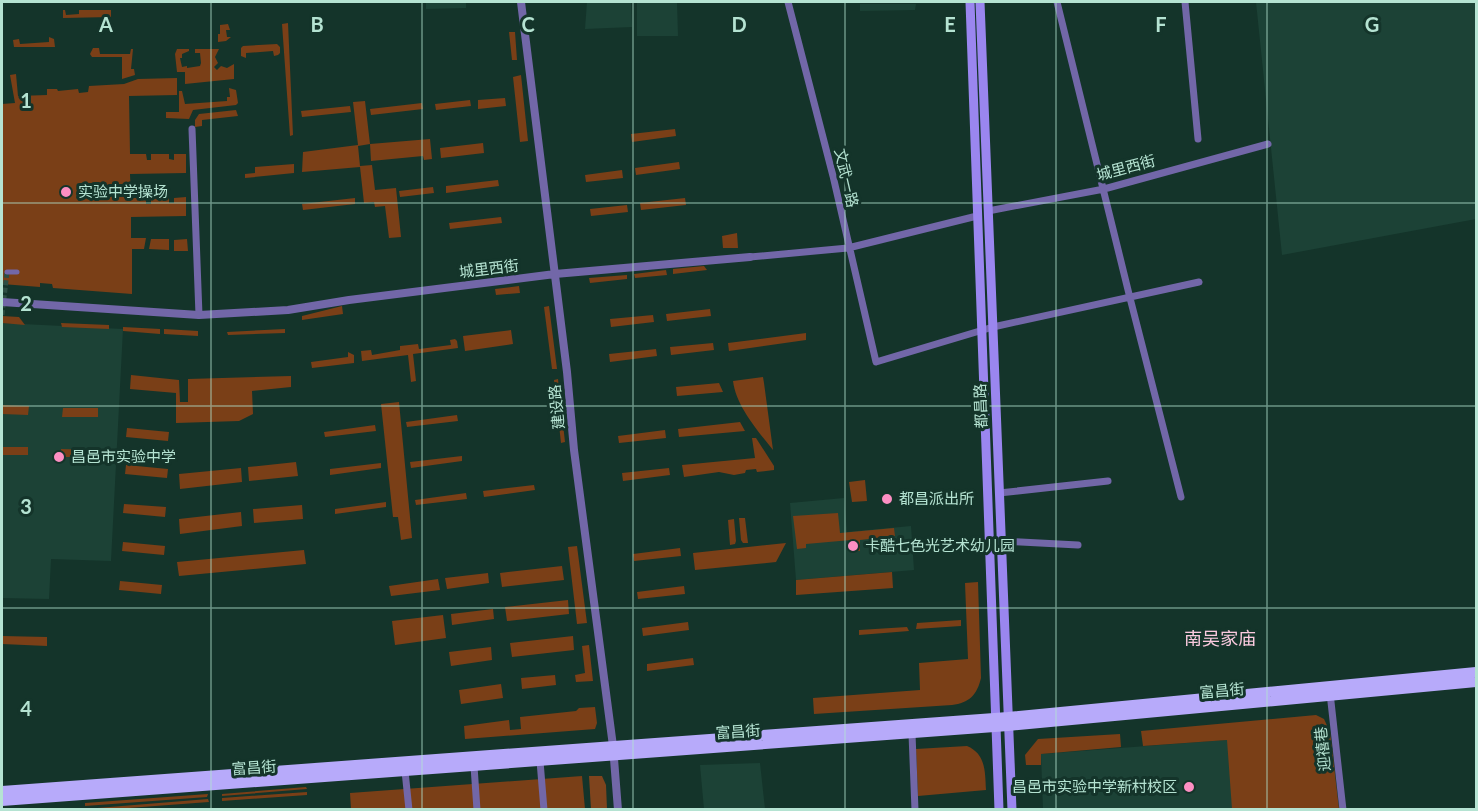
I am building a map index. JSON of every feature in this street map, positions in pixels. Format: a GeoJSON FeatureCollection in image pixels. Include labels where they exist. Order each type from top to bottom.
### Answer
{"type":"FeatureCollection","features":[{"type":"Feature","properties":{"kind":"main road"},"geometry":{"type":"LineString","coordinates":[[970,2],[999,810]]}},
{"type":"Feature","properties":{"kind":"main road","name":"都昌路"},"geometry":{"type":"LineString","coordinates":[[980,2],[1012,810]]}},
{"type":"Feature","properties":{"kind":"main road","name":"富昌街"},"geometry":{"type":"LineString","coordinates":[[2,801],[540,761],[613,751],[1008,722],[1330,691],[1476,672]]}},
{"type":"Feature","properties":{"kind":"main road","name":"富昌街"},"geometry":{"type":"LineString","coordinates":[[1330,691],[1476,682]]}},
{"type":"Feature","properties":{"kind":"main road","name":"富昌街"},"geometry":{"type":"LineString","coordinates":[[2,791],[912,734],[996,722]]}},
{"type":"Feature","properties":{"kind":"street","name":"建设路"},"geometry":{"type":"LineString","coordinates":[[521,2],[555,274],[574,450],[613,751],[618,810]]}},
{"type":"Feature","properties":{"kind":"street","name":"文武一路"},"geometry":{"type":"LineString","coordinates":[[788,2],[833,176],[876,362],[981,332]]}},
{"type":"Feature","properties":{"kind":"street"},"geometry":{"type":"LineString","coordinates":[[1057,2],[1181,497]]}},
{"type":"Feature","properties":{"kind":"street"},"geometry":{"type":"LineString","coordinates":[[1185,2],[1198,139]]}},
{"type":"Feature","properties":{"kind":"street"},"geometry":{"type":"LineString","coordinates":[[192,129],[199,315]]}},
{"type":"Feature","properties":{"kind":"street","name":"城里西街"},"geometry":{"type":"LineString","coordinates":[[988,211],[1104,189],[1268,144]]}},
{"type":"Feature","properties":{"kind":"street","name":"城里西街"},"geometry":{"type":"LineString","coordinates":[[2,303],[199,315],[288,310],[555,274],[848,248],[977,216]]}},
{"type":"Feature","properties":{"kind":"street"},"geometry":{"type":"LineString","coordinates":[[7,272],[17,272]]}},
{"type":"Feature","properties":{"kind":"street"},"geometry":{"type":"LineString","coordinates":[[981,332],[993,327],[1199,282]]}},
{"type":"Feature","properties":{"kind":"street"},"geometry":{"type":"LineString","coordinates":[[999,493],[1108,481]]}},
{"type":"Feature","properties":{"kind":"street"},"geometry":{"type":"LineString","coordinates":[[1001,542],[1078,545]]}},
{"type":"Feature","properties":{"kind":"street","name":"迎禧巷"},"geometry":{"type":"LineString","coordinates":[[1330,691],[1343,810]]}},
{"type":"Feature","properties":{"kind":"street"},"geometry":{"type":"LineString","coordinates":[[912,734],[915,810]]}},
{"type":"Feature","properties":{"kind":"street"},"geometry":{"type":"LineString","coordinates":[[540,761],[544,810]]}},
{"type":"Feature","properties":{"kind":"street"},"geometry":{"type":"LineString","coordinates":[[474,766],[477,810]]}},
{"type":"Feature","properties":{"kind":"street"},"geometry":{"type":"LineString","coordinates":[[405,771],[409,810]]}},
{"type":"Feature","properties":{"kind":"shaded area"},"geometry":{"type":"Polygon","coordinates":[[[426,2],[466,2],[466,8],[426,9],[426,2]]]}},
{"type":"Feature","properties":{"kind":"shaded area"},"geometry":{"type":"Polygon","coordinates":[[[587,2],[631,2],[632,27],[585,29],[587,2]]]}},
{"type":"Feature","properties":{"kind":"shaded area"},"geometry":{"type":"Polygon","coordinates":[[[637,2],[677,2],[678,36],[637,36],[637,2]]]}},
{"type":"Feature","properties":{"kind":"shaded area"},"geometry":{"type":"Polygon","coordinates":[[[1256,2],[1476,2],[1476,219],[1282,255],[1256,2]]]}},
{"type":"Feature","properties":{"kind":"shaded area"},"geometry":{"type":"Polygon","coordinates":[[[860,4],[916,4],[915,10],[860,11],[860,4]]]}},
{"type":"Feature","properties":{"kind":"shaded area"},"geometry":{"type":"Polygon","coordinates":[[[63,10],[66,15],[79,14],[79,10],[111,10],[111,17],[63,18],[63,10]]]}},
{"type":"Feature","properties":{"kind":"shaded area"},"geometry":{"type":"Polygon","coordinates":[[[288,23],[293,135],[290,136],[282,24],[288,23]]]}},
{"type":"Feature","properties":{"kind":"shaded area"},"geometry":{"type":"Polygon","coordinates":[[[228,24],[230,30],[226,30],[227,37],[231,37],[226,41],[218,42],[220,25],[228,24]]]}},
{"type":"Feature","properties":{"kind":"shaded area"},"geometry":{"type":"Polygon","coordinates":[[[509,32],[515,32],[517,60],[512,60],[509,32]]]}},
{"type":"Feature","properties":{"kind":"shaded area"},"geometry":{"type":"Polygon","coordinates":[[[49,37],[54,39],[55,47],[14,47],[13,40],[19,39],[20,44],[49,42],[49,37]]]}},
{"type":"Feature","properties":{"kind":"shaded area"},"geometry":{"type":"Polygon","coordinates":[[[277,44],[280,47],[278,55],[274,56],[273,51],[246,53],[246,58],[241,56],[243,46],[277,44]]]}},
{"type":"Feature","properties":{"kind":"shaded area"},"geometry":{"type":"Polygon","coordinates":[[[93,48],[99,48],[100,54],[130,54],[133,49],[131,69],[134,69],[135,75],[122,79],[122,57],[92,57],[90,54],[93,48]]]}},
{"type":"Feature","properties":{"kind":"shaded area"},"geometry":{"type":"Polygon","coordinates":[[[177,49],[189,49],[180,58],[182,67],[187,66],[187,68],[200,66],[200,53],[195,53],[195,49],[219,49],[215,57],[218,63],[214,67],[217,70],[221,66],[227,68],[234,64],[234,79],[185,84],[185,72],[177,72],[175,54],[177,49]]]}},
{"type":"Feature","properties":{"kind":"shaded area","name":"实验中学操场"},"geometry":{"type":"Polygon","coordinates":[[[16,74],[18,96],[47,95],[47,89],[58,91],[78,89],[79,93],[88,92],[89,86],[124,84],[138,79],[177,78],[177,95],[129,96],[130,154],[146,154],[147,160],[151,160],[151,154],[169,154],[169,159],[174,160],[174,154],[186,154],[186,173],[130,174],[131,198],[146,198],[146,204],[151,204],[151,198],[169,198],[169,203],[174,203],[174,198],[186,197],[186,216],[131,217],[131,238],[146,238],[144,249],[132,249],[132,294],[53,288],[52,284],[40,283],[40,287],[2,284],[2,104],[15,103],[10,75],[16,74]]]}},
{"type":"Feature","properties":{"kind":"shaded area"},"geometry":{"type":"Polygon","coordinates":[[[521,75],[528,141],[520,142],[513,77],[521,75]]]}},
{"type":"Feature","properties":{"kind":"shaded area"},"geometry":{"type":"Polygon","coordinates":[[[229,88],[236,90],[238,103],[236,105],[193,110],[189,119],[166,118],[166,112],[179,112],[179,91],[182,91],[185,104],[227,101],[227,97],[230,97],[229,88]]]}},
{"type":"Feature","properties":{"kind":"shaded area"},"geometry":{"type":"Polygon","coordinates":[[[505,98],[506,106],[478,109],[478,100],[505,98]]]}},
{"type":"Feature","properties":{"kind":"shaded area"},"geometry":{"type":"Polygon","coordinates":[[[470,100],[471,106],[436,110],[435,104],[470,100]]]}},
{"type":"Feature","properties":{"kind":"shaded area"},"geometry":{"type":"Polygon","coordinates":[[[365,101],[370,144],[358,146],[360,166],[372,165],[375,190],[396,188],[401,237],[389,238],[385,206],[375,207],[374,202],[364,203],[360,167],[302,172],[303,152],[358,145],[353,102],[365,101]]]}},
{"type":"Feature","properties":{"kind":"shaded area"},"geometry":{"type":"Polygon","coordinates":[[[422,103],[423,109],[371,115],[370,109],[422,103]]]}},
{"type":"Feature","properties":{"kind":"shaded area"},"geometry":{"type":"Polygon","coordinates":[[[350,106],[351,112],[302,117],[301,111],[350,106]]]}},
{"type":"Feature","properties":{"kind":"shaded area"},"geometry":{"type":"Polygon","coordinates":[[[236,110],[238,116],[202,120],[202,126],[195,127],[195,120],[199,114],[236,110]]]}},
{"type":"Feature","properties":{"kind":"shaded area"},"geometry":{"type":"Polygon","coordinates":[[[675,129],[676,136],[632,142],[631,134],[675,129]]]}},
{"type":"Feature","properties":{"kind":"shaded area"},"geometry":{"type":"Polygon","coordinates":[[[430,139],[432,159],[424,160],[423,156],[371,161],[370,144],[430,139]]]}},
{"type":"Feature","properties":{"kind":"shaded area"},"geometry":{"type":"Polygon","coordinates":[[[483,143],[484,153],[441,158],[440,148],[483,143]]]}},
{"type":"Feature","properties":{"kind":"shaded area"},"geometry":{"type":"Polygon","coordinates":[[[679,162],[680,169],[636,175],[635,168],[679,162]]]}},
{"type":"Feature","properties":{"kind":"shaded area"},"geometry":{"type":"Polygon","coordinates":[[[294,164],[294,173],[245,178],[245,174],[255,173],[255,167],[294,164]]]}},
{"type":"Feature","properties":{"kind":"shaded area"},"geometry":{"type":"Polygon","coordinates":[[[622,170],[623,178],[586,182],[585,175],[622,170]]]}},
{"type":"Feature","properties":{"kind":"shaded area"},"geometry":{"type":"Polygon","coordinates":[[[498,180],[499,186],[446,193],[446,186],[498,180]]]}},
{"type":"Feature","properties":{"kind":"shaded area"},"geometry":{"type":"Polygon","coordinates":[[[433,187],[434,193],[400,197],[399,191],[433,187]]]}},
{"type":"Feature","properties":{"kind":"shaded area"},"geometry":{"type":"Polygon","coordinates":[[[355,198],[355,204],[303,210],[302,204],[355,198]]]}},
{"type":"Feature","properties":{"kind":"shaded area"},"geometry":{"type":"Polygon","coordinates":[[[685,198],[686,205],[641,210],[640,203],[685,198]]]}},
{"type":"Feature","properties":{"kind":"shaded area"},"geometry":{"type":"Polygon","coordinates":[[[627,205],[628,212],[591,216],[590,209],[627,205]]]}},
{"type":"Feature","properties":{"kind":"shaded area"},"geometry":{"type":"Polygon","coordinates":[[[501,217],[502,223],[450,229],[449,223],[501,217]]]}},
{"type":"Feature","properties":{"kind":"shaded area"},"geometry":{"type":"Polygon","coordinates":[[[737,233],[738,248],[723,248],[722,236],[737,233]]]}},
{"type":"Feature","properties":{"kind":"shaded area"},"geometry":{"type":"Polygon","coordinates":[[[151,239],[169,239],[169,250],[149,249],[151,239]]]}},
{"type":"Feature","properties":{"kind":"shaded area"},"geometry":{"type":"Polygon","coordinates":[[[187,239],[188,251],[174,251],[174,240],[187,239]]]}},
{"type":"Feature","properties":{"kind":"shaded area"},"geometry":{"type":"Polygon","coordinates":[[[704,266],[707,270],[673,274],[673,269],[704,266]]]}},
{"type":"Feature","properties":{"kind":"shaded area"},"geometry":{"type":"Polygon","coordinates":[[[666,270],[667,275],[635,278],[634,274],[666,270]]]}},
{"type":"Feature","properties":{"kind":"shaded area"},"geometry":{"type":"Polygon","coordinates":[[[627,275],[627,279],[590,283],[589,278],[627,275]]]}},
{"type":"Feature","properties":{"kind":"shaded area"},"geometry":{"type":"Polygon","coordinates":[[[519,286],[520,293],[496,295],[495,289],[519,286]]]}},
{"type":"Feature","properties":{"kind":"shaded area"},"geometry":{"type":"Polygon","coordinates":[[[342,306],[343,314],[302,320],[302,316],[342,306]]]}},
{"type":"Feature","properties":{"kind":"shaded area"},"geometry":{"type":"Polygon","coordinates":[[[549,306],[557,369],[552,369],[544,307],[549,306]]]}},
{"type":"Feature","properties":{"kind":"shaded area"},"geometry":{"type":"Polygon","coordinates":[[[710,309],[711,316],[667,321],[666,314],[710,309]]]}},
{"type":"Feature","properties":{"kind":"shaded area"},"geometry":{"type":"Polygon","coordinates":[[[653,315],[654,322],[611,327],[610,319],[653,315]]]}},
{"type":"Feature","properties":{"kind":"shaded area"},"geometry":{"type":"Polygon","coordinates":[[[2,316],[19,317],[25,325],[2,323],[2,316]]]}},
{"type":"Feature","properties":{"kind":"shaded area","name":"昌邑市实验中学"},"geometry":{"type":"Polygon","coordinates":[[[2,323],[123,329],[111,561],[51,559],[49,599],[2,598],[2,323]]]}},
{"type":"Feature","properties":{"kind":"shaded area"},"geometry":{"type":"Polygon","coordinates":[[[61,323],[109,325],[109,329],[62,327],[61,323]]]}},
{"type":"Feature","properties":{"kind":"shaded area"},"geometry":{"type":"Polygon","coordinates":[[[123,327],[160,329],[160,334],[123,331],[123,327]]]}},
{"type":"Feature","properties":{"kind":"shaded area"},"geometry":{"type":"Polygon","coordinates":[[[164,329],[198,331],[198,336],[164,334],[164,329]]]}},
{"type":"Feature","properties":{"kind":"shaded area"},"geometry":{"type":"Polygon","coordinates":[[[285,329],[285,333],[228,335],[227,332],[285,329]]]}},
{"type":"Feature","properties":{"kind":"shaded area"},"geometry":{"type":"Polygon","coordinates":[[[511,330],[513,344],[465,351],[463,336],[511,330]]]}},
{"type":"Feature","properties":{"kind":"shaded area"},"geometry":{"type":"Polygon","coordinates":[[[806,333],[806,340],[729,351],[728,343],[806,333]]]}},
{"type":"Feature","properties":{"kind":"shaded area"},"geometry":{"type":"Polygon","coordinates":[[[455,339],[458,348],[413,354],[416,381],[411,382],[408,355],[362,361],[361,351],[371,350],[372,355],[400,350],[400,346],[418,344],[419,349],[451,345],[450,340],[455,339]]]}},
{"type":"Feature","properties":{"kind":"shaded area"},"geometry":{"type":"Polygon","coordinates":[[[713,343],[714,350],[671,355],[670,347],[713,343]]]}},
{"type":"Feature","properties":{"kind":"shaded area"},"geometry":{"type":"Polygon","coordinates":[[[656,349],[657,356],[610,362],[609,354],[656,349]]]}},
{"type":"Feature","properties":{"kind":"shaded area"},"geometry":{"type":"Polygon","coordinates":[[[348,352],[354,355],[354,363],[312,368],[311,362],[348,357],[348,352]]]}},
{"type":"Feature","properties":{"kind":"shaded area"},"geometry":{"type":"Polygon","coordinates":[[[131,375],[179,380],[180,402],[188,402],[188,379],[291,376],[291,387],[252,391],[253,414],[239,421],[176,423],[176,393],[130,389],[131,375]]]}},
{"type":"Feature","properties":{"kind":"shaded area"},"geometry":{"type":"Polygon","coordinates":[[[763,377],[773,450],[743,409],[733,381],[763,377]]]}},
{"type":"Feature","properties":{"kind":"shaded area"},"geometry":{"type":"Polygon","coordinates":[[[558,379],[565,442],[561,443],[554,380],[558,379]]]}},
{"type":"Feature","properties":{"kind":"shaded area"},"geometry":{"type":"Polygon","coordinates":[[[719,383],[723,392],[677,396],[676,387],[719,383]]]}},
{"type":"Feature","properties":{"kind":"shaded area"},"geometry":{"type":"Polygon","coordinates":[[[399,402],[412,538],[401,540],[398,517],[393,517],[381,404],[399,402]]]}},
{"type":"Feature","properties":{"kind":"shaded area"},"geometry":{"type":"Polygon","coordinates":[[[2,405],[29,406],[28,415],[2,414],[2,405]]]}},
{"type":"Feature","properties":{"kind":"shaded area"},"geometry":{"type":"Polygon","coordinates":[[[63,408],[98,408],[98,417],[62,417],[63,408]]]}},
{"type":"Feature","properties":{"kind":"shaded area"},"geometry":{"type":"Polygon","coordinates":[[[457,415],[458,421],[407,427],[406,422],[457,415]]]}},
{"type":"Feature","properties":{"kind":"shaded area"},"geometry":{"type":"Polygon","coordinates":[[[740,422],[745,431],[679,437],[678,429],[740,422]]]}},
{"type":"Feature","properties":{"kind":"shaded area"},"geometry":{"type":"Polygon","coordinates":[[[375,425],[376,431],[325,437],[324,432],[375,425]]]}},
{"type":"Feature","properties":{"kind":"shaded area"},"geometry":{"type":"Polygon","coordinates":[[[127,428],[169,432],[168,441],[126,437],[127,428]]]}},
{"type":"Feature","properties":{"kind":"shaded area"},"geometry":{"type":"Polygon","coordinates":[[[665,430],[666,438],[619,443],[618,436],[665,430]]]}},
{"type":"Feature","properties":{"kind":"shaded area"},"geometry":{"type":"Polygon","coordinates":[[[752,438],[756,438],[774,466],[774,470],[757,472],[756,469],[734,475],[719,472],[684,477],[682,465],[755,458],[752,438]]]}},
{"type":"Feature","properties":{"kind":"shaded area"},"geometry":{"type":"Polygon","coordinates":[[[2,447],[28,447],[28,455],[2,455],[2,447]]]}},
{"type":"Feature","properties":{"kind":"shaded area"},"geometry":{"type":"Polygon","coordinates":[[[61,449],[96,450],[96,457],[61,457],[61,449]]]}},
{"type":"Feature","properties":{"kind":"shaded area"},"geometry":{"type":"Polygon","coordinates":[[[462,456],[462,461],[411,468],[410,462],[462,456]]]}},
{"type":"Feature","properties":{"kind":"shaded area"},"geometry":{"type":"Polygon","coordinates":[[[296,462],[298,476],[249,481],[248,467],[296,462]]]}},
{"type":"Feature","properties":{"kind":"shaded area"},"geometry":{"type":"Polygon","coordinates":[[[381,463],[381,468],[330,475],[330,469],[381,463]]]}},
{"type":"Feature","properties":{"kind":"shaded area"},"geometry":{"type":"Polygon","coordinates":[[[126,465],[168,469],[167,478],[125,474],[126,465]]]}},
{"type":"Feature","properties":{"kind":"shaded area"},"geometry":{"type":"Polygon","coordinates":[[[241,468],[242,482],[180,489],[179,474],[241,468]]]}},
{"type":"Feature","properties":{"kind":"shaded area"},"geometry":{"type":"Polygon","coordinates":[[[669,468],[670,475],[623,481],[622,473],[669,468]]]}},
{"type":"Feature","properties":{"kind":"shaded area"},"geometry":{"type":"Polygon","coordinates":[[[865,480],[867,501],[852,502],[849,482],[865,480]]]}},
{"type":"Feature","properties":{"kind":"shaded area"},"geometry":{"type":"Polygon","coordinates":[[[534,485],[535,490],[484,497],[483,491],[534,485]]]}},
{"type":"Feature","properties":{"kind":"shaded area"},"geometry":{"type":"Polygon","coordinates":[[[466,493],[467,499],[416,505],[415,500],[466,493]]]}},
{"type":"Feature","properties":{"kind":"shaded area","name":"卡酷七色光艺术幼儿园"},"geometry":{"type":"Polygon","coordinates":[[[844,498],[847,532],[911,526],[914,570],[796,580],[790,503],[844,498]]]}},
{"type":"Feature","properties":{"kind":"shaded area"},"geometry":{"type":"Polygon","coordinates":[[[386,502],[386,507],[335,514],[335,509],[386,502]]]}},
{"type":"Feature","properties":{"kind":"shaded area"},"geometry":{"type":"Polygon","coordinates":[[[124,504],[166,507],[165,517],[123,513],[124,504]]]}},
{"type":"Feature","properties":{"kind":"shaded area"},"geometry":{"type":"Polygon","coordinates":[[[302,505],[303,519],[254,523],[253,509],[302,505]]]}},
{"type":"Feature","properties":{"kind":"shaded area"},"geometry":{"type":"Polygon","coordinates":[[[241,512],[242,526],[180,534],[179,519],[241,512]]]}},
{"type":"Feature","properties":{"kind":"shaded area"},"geometry":{"type":"Polygon","coordinates":[[[838,513],[840,533],[894,528],[895,536],[860,540],[860,551],[854,551],[851,540],[806,544],[806,548],[797,549],[793,516],[838,513]]]}},
{"type":"Feature","properties":{"kind":"shaded area"},"geometry":{"type":"Polygon","coordinates":[[[739,518],[745,518],[748,543],[743,543],[741,540],[739,518]]]}},
{"type":"Feature","properties":{"kind":"shaded area"},"geometry":{"type":"Polygon","coordinates":[[[734,519],[736,541],[735,544],[730,545],[728,520],[734,519]]]}},
{"type":"Feature","properties":{"kind":"shaded area"},"geometry":{"type":"Polygon","coordinates":[[[123,542],[165,546],[164,555],[122,551],[123,542]]]}},
{"type":"Feature","properties":{"kind":"shaded area"},"geometry":{"type":"Polygon","coordinates":[[[786,543],[776,562],[695,570],[693,553],[786,543]]]}},
{"type":"Feature","properties":{"kind":"shaded area"},"geometry":{"type":"Polygon","coordinates":[[[577,546],[587,623],[577,624],[568,547],[577,546]]]}},
{"type":"Feature","properties":{"kind":"shaded area"},"geometry":{"type":"Polygon","coordinates":[[[680,548],[681,556],[634,561],[633,554],[680,548]]]}},
{"type":"Feature","properties":{"kind":"shaded area"},"geometry":{"type":"Polygon","coordinates":[[[304,550],[306,564],[179,576],[177,562],[304,550]]]}},
{"type":"Feature","properties":{"kind":"shaded area"},"geometry":{"type":"Polygon","coordinates":[[[562,566],[564,580],[502,587],[500,573],[562,566]]]}},
{"type":"Feature","properties":{"kind":"shaded area"},"geometry":{"type":"Polygon","coordinates":[[[892,572],[893,588],[796,595],[796,580],[892,572]]]}},
{"type":"Feature","properties":{"kind":"shaded area"},"geometry":{"type":"Polygon","coordinates":[[[488,573],[489,583],[447,589],[445,578],[488,573]]]}},
{"type":"Feature","properties":{"kind":"shaded area"},"geometry":{"type":"Polygon","coordinates":[[[438,579],[440,590],[391,596],[389,586],[438,579]]]}},
{"type":"Feature","properties":{"kind":"shaded area"},"geometry":{"type":"Polygon","coordinates":[[[120,581],[162,585],[161,594],[119,590],[120,581]]]}},
{"type":"Feature","properties":{"kind":"shaded area"},"geometry":{"type":"Polygon","coordinates":[[[978,582],[981,678],[977,689],[968,700],[952,705],[814,714],[813,698],[920,690],[919,663],[968,659],[965,583],[978,582]]]}},
{"type":"Feature","properties":{"kind":"shaded area"},"geometry":{"type":"Polygon","coordinates":[[[684,586],[685,594],[638,599],[637,592],[684,586]]]}},
{"type":"Feature","properties":{"kind":"shaded area"},"geometry":{"type":"Polygon","coordinates":[[[568,600],[569,614],[507,621],[505,607],[568,600]]]}},
{"type":"Feature","properties":{"kind":"shaded area"},"geometry":{"type":"Polygon","coordinates":[[[493,609],[494,619],[452,625],[451,614],[493,609]]]}},
{"type":"Feature","properties":{"kind":"shaded area"},"geometry":{"type":"Polygon","coordinates":[[[443,615],[446,638],[395,645],[392,621],[443,615]]]}},
{"type":"Feature","properties":{"kind":"shaded area"},"geometry":{"type":"Polygon","coordinates":[[[961,620],[961,626],[916,629],[917,623],[961,620]]]}},
{"type":"Feature","properties":{"kind":"shaded area"},"geometry":{"type":"Polygon","coordinates":[[[688,622],[689,630],[643,636],[642,628],[688,622]]]}},
{"type":"Feature","properties":{"kind":"shaded area"},"geometry":{"type":"Polygon","coordinates":[[[907,627],[909,631],[859,635],[859,630],[907,627]]]}},
{"type":"Feature","properties":{"kind":"shaded area"},"geometry":{"type":"Polygon","coordinates":[[[2,636],[47,637],[47,646],[2,644],[2,636]]]}},
{"type":"Feature","properties":{"kind":"shaded area"},"geometry":{"type":"Polygon","coordinates":[[[573,636],[574,650],[512,657],[510,643],[573,636]]]}},
{"type":"Feature","properties":{"kind":"shaded area"},"geometry":{"type":"Polygon","coordinates":[[[589,645],[593,681],[576,682],[575,675],[585,673],[582,646],[589,645]]]}},
{"type":"Feature","properties":{"kind":"shaded area"},"geometry":{"type":"Polygon","coordinates":[[[491,647],[492,660],[451,666],[449,652],[491,647]]]}},
{"type":"Feature","properties":{"kind":"shaded area"},"geometry":{"type":"Polygon","coordinates":[[[693,658],[694,665],[647,671],[647,664],[693,658]]]}},
{"type":"Feature","properties":{"kind":"shaded area"},"geometry":{"type":"Polygon","coordinates":[[[555,675],[556,685],[522,689],[521,678],[555,675]]]}},
{"type":"Feature","properties":{"kind":"shaded area"},"geometry":{"type":"Polygon","coordinates":[[[501,684],[503,698],[461,704],[459,690],[501,684]]]}},
{"type":"Feature","properties":{"kind":"shaded area"},"geometry":{"type":"Polygon","coordinates":[[[595,707],[597,723],[595,729],[465,739],[464,726],[509,720],[510,730],[521,729],[520,717],[595,707]]]}},
{"type":"Feature","properties":{"kind":"shaded area"},"geometry":{"type":"Polygon","coordinates":[[[1316,715],[1324,719],[1330,732],[1339,809],[1232,809],[1227,740],[1143,746],[1141,731],[1316,715]]]}},
{"type":"Feature","properties":{"kind":"shaded area","name":"昌邑市实验中学新村校区"},"geometry":{"type":"Polygon","coordinates":[[[1330,732],[1339,809],[1043,809],[1041,754],[1330,732]]]}},
{"type":"Feature","properties":{"kind":"shaded area"},"geometry":{"type":"Polygon","coordinates":[[[1120,734],[1121,747],[1041,754],[1041,765],[1026,765],[1025,755],[1038,739],[1120,734]]]}},
{"type":"Feature","properties":{"kind":"shaded area"},"geometry":{"type":"Polygon","coordinates":[[[967,746],[973,749],[981,759],[985,770],[986,790],[918,796],[916,749],[967,746]]]}},
{"type":"Feature","properties":{"kind":"shaded area"},"geometry":{"type":"Polygon","coordinates":[[[760,763],[765,809],[704,809],[700,765],[760,763]]]}},
{"type":"Feature","properties":{"kind":"shaded area"},"geometry":{"type":"Polygon","coordinates":[[[582,776],[585,809],[351,809],[350,793],[582,776]]]}},
{"type":"Feature","properties":{"kind":"shaded area"},"geometry":{"type":"Polygon","coordinates":[[[589,776],[602,776],[606,785],[607,809],[591,809],[589,776]]]}},
{"type":"Feature","properties":{"kind":"shaded area"},"geometry":{"type":"Polygon","coordinates":[[[306,787],[307,789],[222,796],[222,794],[306,787]]]}},
{"type":"Feature","properties":{"kind":"shaded area"},"geometry":{"type":"Polygon","coordinates":[[[307,792],[307,795],[222,801],[222,798],[307,792]]]}},
{"type":"Feature","properties":{"kind":"shaded area"},"geometry":{"type":"Polygon","coordinates":[[[208,794],[207,797],[85,806],[85,803],[208,794]]]}},
{"type":"Feature","properties":{"kind":"shaded area"},"geometry":{"type":"Polygon","coordinates":[[[208,799],[209,802],[85,809],[208,799]]]}},
{"type":"Feature","properties":{"kind":"tunnel"},"geometry":{"type":"LineString","coordinates":[[2,315],[7,272]]}},
{"type":"Feature","properties":{"kind":"place","name":"实验中学操场"},"geometry":{"type":"Point","coordinates":[66,192]}},
{"type":"Feature","properties":{"kind":"place","name":"昌邑市实验中学"},"geometry":{"type":"Point","coordinates":[59,457]}},
{"type":"Feature","properties":{"kind":"place","name":"都昌派出所"},"geometry":{"type":"Point","coordinates":[887,499]}},
{"type":"Feature","properties":{"kind":"place","name":"卡酷七色光艺术幼儿园"},"geometry":{"type":"Point","coordinates":[853,546]}},
{"type":"Feature","properties":{"kind":"place","name":"昌邑市实验中学新村校区"},"geometry":{"type":"Point","coordinates":[1189,787]}},
{"type":"Feature","properties":{"kind":"district","name":"南吴家庙"},"geometry":{"type":"Point","coordinates":[1220,639]}}]}
